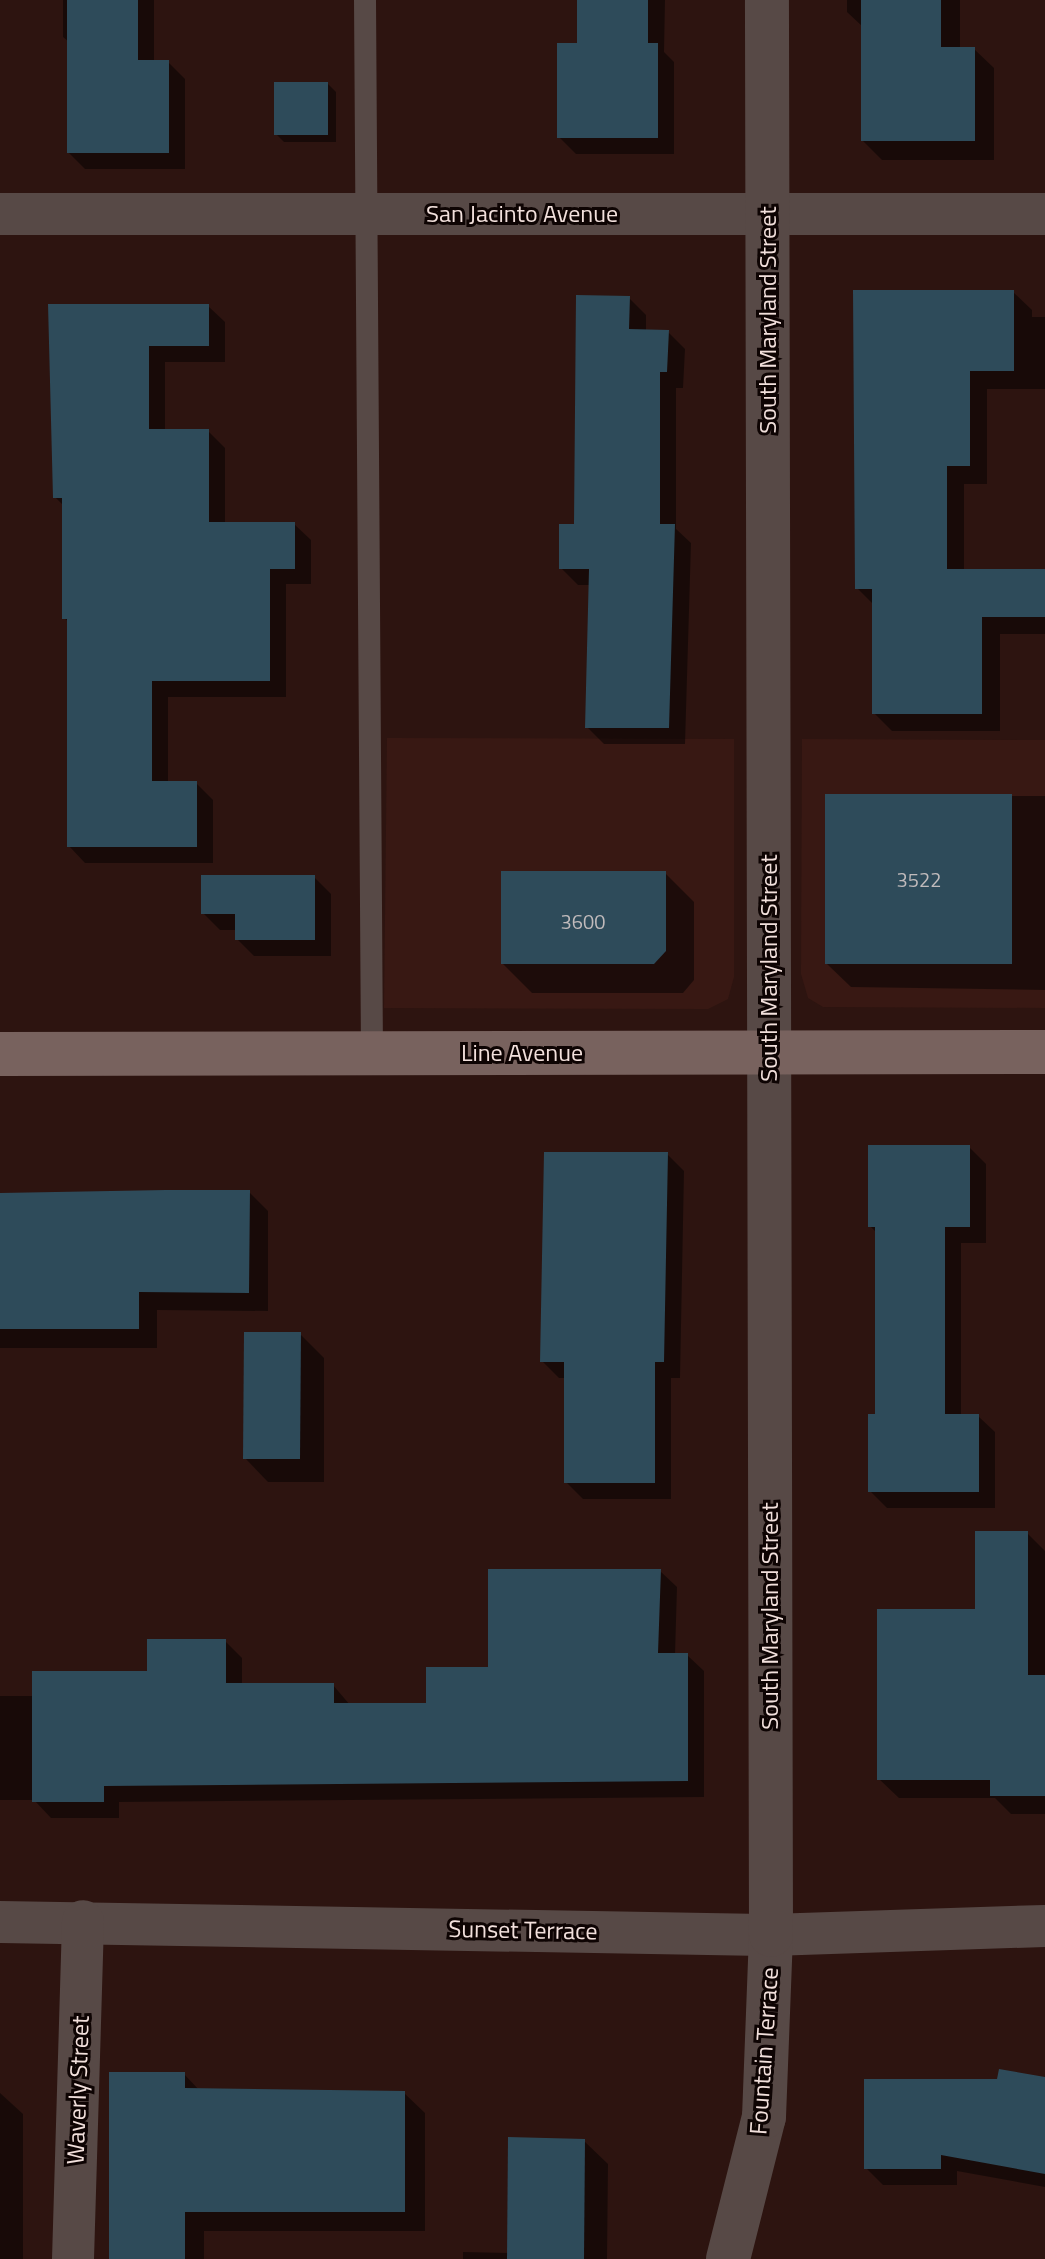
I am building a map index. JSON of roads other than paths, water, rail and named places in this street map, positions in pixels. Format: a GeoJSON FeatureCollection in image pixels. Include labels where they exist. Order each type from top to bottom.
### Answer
{"type":"FeatureCollection","features":[{"type":"Feature","properties":{"kind":"main road","name":"Line Avenue"},"geometry":{"type":"LineString","coordinates":[[0,1054],[1045,1052]]}},
{"type":"Feature","properties":{"kind":"street","name":"South Maryland Street"},"geometry":{"type":"LineString","coordinates":[[767,0],[771,1935]]}},
{"type":"Feature","properties":{"kind":"street","name":"San Jacinto Avenue"},"geometry":{"type":"LineString","coordinates":[[0,214],[1045,214]]}},
{"type":"Feature","properties":{"kind":"street","name":"Waverly Street"},"geometry":{"type":"LineString","coordinates":[[73,2259],[83,1921]]}},
{"type":"Feature","properties":{"kind":"street","name":"Sunset Terrace"},"geometry":{"type":"LineString","coordinates":[[0,1922],[771,1935],[1041,1923]]}},
{"type":"Feature","properties":{"kind":"street","name":"Fountain Terrace"},"geometry":{"type":"LineString","coordinates":[[728,2259],[764,2117],[771,1935]]}},
{"type":"Feature","properties":{"kind":"lane"},"geometry":{"type":"LineString","coordinates":[[365,0],[369,214],[372,1053]]}}]}
